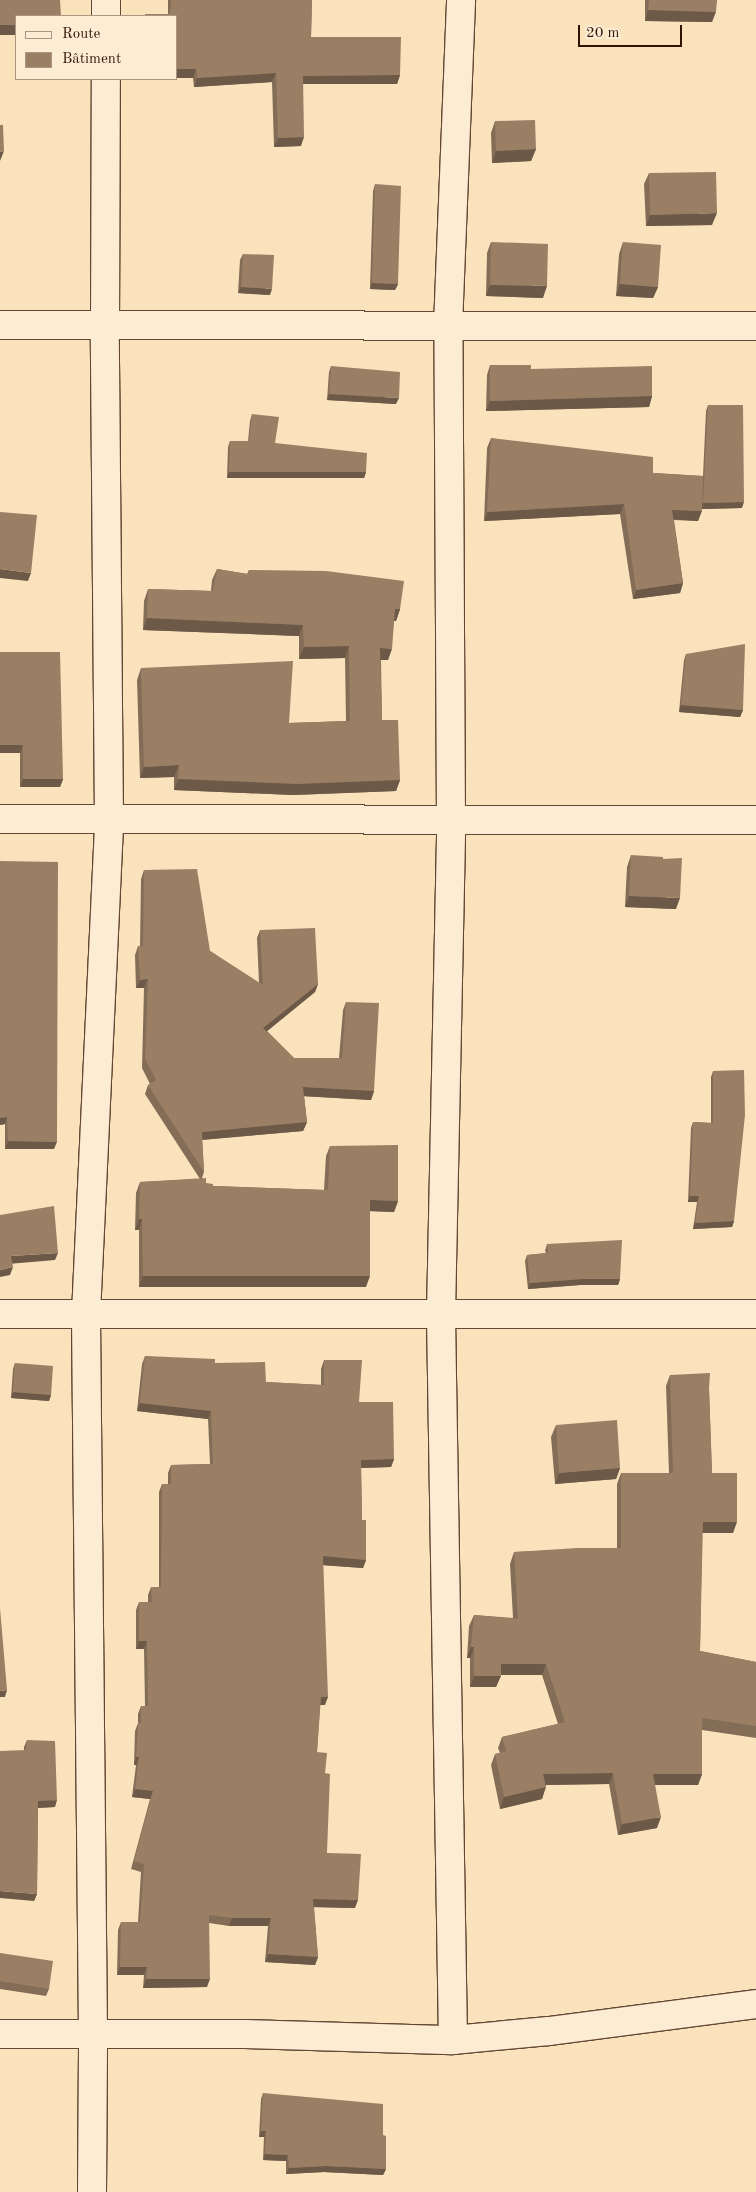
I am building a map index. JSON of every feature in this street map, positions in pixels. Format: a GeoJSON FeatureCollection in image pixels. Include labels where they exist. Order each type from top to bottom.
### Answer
{"type":"FeatureCollection","features":[{"type":"Feature","properties":{"kind":"street"},"geometry":{"type":"LineString","coordinates":[[106,0],[106,15]]}},
{"type":"Feature","properties":{"kind":"street"},"geometry":{"type":"LineString","coordinates":[[453,2040],[441,1314],[451,820],[448,326],[460,0]]}},
{"type":"Feature","properties":{"kind":"street"},"geometry":{"type":"LineString","coordinates":[[92,2192],[93,2034],[86,1314],[109,819],[105,325],[106,80]]}},
{"type":"Feature","properties":{"kind":"street"},"geometry":{"type":"LineString","coordinates":[[0,324],[756,326]]}},
{"type":"Feature","properties":{"kind":"street"},"geometry":{"type":"LineString","coordinates":[[0,819],[756,820]]}},
{"type":"Feature","properties":{"kind":"street"},"geometry":{"type":"LineString","coordinates":[[0,1314],[756,1314]]}},
{"type":"Feature","properties":{"kind":"street"},"geometry":{"type":"LineString","coordinates":[[0,2034],[245,2034],[453,2040],[549,2031],[756,2004]]}},
{"type":"Feature","properties":{"kind":"building"},"geometry":{"type":"Polygon","coordinates":[[[0,0],[60,0],[61,15],[15,15],[15,25],[0,25],[0,0]]]}},
{"type":"Feature","properties":{"kind":"building"},"geometry":{"type":"Polygon","coordinates":[[[171,0],[312,0],[311,37],[401,37],[400,75],[303,76],[304,137],[278,138],[276,73],[197,78],[196,69],[178,69],[178,15],[145,15],[170,14],[171,0]]]}},
{"type":"Feature","properties":{"kind":"building"},"geometry":{"type":"Polygon","coordinates":[[[649,0],[717,0],[716,12],[648,10],[649,0]]]}},
{"type":"Feature","properties":{"kind":"building"},"geometry":{"type":"Polygon","coordinates":[[[535,120],[536,149],[496,151],[495,121],[535,120]]]}},
{"type":"Feature","properties":{"kind":"building"},"geometry":{"type":"Polygon","coordinates":[[[0,125],[3,125],[4,151],[0,152],[0,125]]]}},
{"type":"Feature","properties":{"kind":"building"},"geometry":{"type":"Polygon","coordinates":[[[716,172],[717,213],[650,215],[649,173],[716,172]]]}},
{"type":"Feature","properties":{"kind":"building"},"geometry":{"type":"Polygon","coordinates":[[[375,184],[401,186],[398,284],[372,283],[375,184]]]}},
{"type":"Feature","properties":{"kind":"building"},"geometry":{"type":"Polygon","coordinates":[[[491,242],[548,244],[547,286],[490,285],[491,242]]]}},
{"type":"Feature","properties":{"kind":"building"},"geometry":{"type":"Polygon","coordinates":[[[623,242],[661,245],[658,287],[620,284],[623,242]]]}},
{"type":"Feature","properties":{"kind":"building"},"geometry":{"type":"Polygon","coordinates":[[[243,254],[274,255],[272,289],[241,287],[243,254]]]}},
{"type":"Feature","properties":{"kind":"building"},"geometry":{"type":"Polygon","coordinates":[[[490,365],[531,365],[531,369],[652,366],[652,396],[490,401],[490,365]]]}},
{"type":"Feature","properties":{"kind":"building"},"geometry":{"type":"Polygon","coordinates":[[[331,366],[400,372],[399,398],[329,394],[331,366]]]}},
{"type":"Feature","properties":{"kind":"building"},"geometry":{"type":"Polygon","coordinates":[[[708,405],[743,405],[744,502],[703,503],[708,405]]]}},
{"type":"Feature","properties":{"kind":"building"},"geometry":{"type":"Polygon","coordinates":[[[252,414],[279,417],[275,443],[367,453],[366,472],[229,472],[230,441],[249,441],[252,414]]]}},
{"type":"Feature","properties":{"kind":"building"},"geometry":{"type":"Polygon","coordinates":[[[491,438],[653,457],[653,473],[703,476],[702,511],[672,510],[683,583],[636,590],[624,504],[487,512],[491,438]]]}},
{"type":"Feature","properties":{"kind":"building"},"geometry":{"type":"Polygon","coordinates":[[[0,512],[37,515],[31,573],[0,569],[0,512]]]}},
{"type":"Feature","properties":{"kind":"building"},"geometry":{"type":"Polygon","coordinates":[[[217,569],[248,574],[249,570],[326,571],[404,581],[400,609],[395,609],[392,649],[380,648],[382,720],[398,720],[400,780],[297,784],[178,779],[179,765],[144,767],[141,668],[293,661],[289,723],[350,721],[349,646],[304,647],[303,625],[147,618],[148,589],[213,591],[217,569]]]}},
{"type":"Feature","properties":{"kind":"building"},"geometry":{"type":"Polygon","coordinates":[[[745,644],[743,710],[681,705],[686,654],[745,644]]]}},
{"type":"Feature","properties":{"kind":"building"},"geometry":{"type":"Polygon","coordinates":[[[0,652],[60,652],[63,779],[23,779],[23,745],[0,745],[0,652]]]}},
{"type":"Feature","properties":{"kind":"building"},"geometry":{"type":"Polygon","coordinates":[[[631,855],[663,857],[663,859],[682,858],[680,898],[629,896],[631,855]]]}},
{"type":"Feature","properties":{"kind":"building"},"geometry":{"type":"Polygon","coordinates":[[[0,861],[58,862],[57,1142],[8,1141],[7,1117],[0,1118],[0,861]]]}},
{"type":"Feature","properties":{"kind":"building"},"geometry":{"type":"Polygon","coordinates":[[[197,869],[210,951],[263,985],[260,930],[315,928],[318,984],[263,1028],[294,1058],[342,1058],[346,1002],[379,1003],[374,1091],[303,1087],[307,1122],[202,1132],[204,1172],[148,1085],[156,1080],[145,1059],[148,979],[140,980],[138,946],[143,946],[144,870],[197,869]]]}},
{"type":"Feature","properties":{"kind":"building"},"geometry":{"type":"Polygon","coordinates":[[[744,1070],[745,1115],[734,1221],[695,1223],[699,1196],[690,1196],[693,1122],[713,1123],[713,1071],[744,1070]]]}},
{"type":"Feature","properties":{"kind":"building"},"geometry":{"type":"Polygon","coordinates":[[[398,1145],[398,1201],[370,1200],[370,1276],[143,1276],[142,1219],[139,1219],[140,1182],[206,1178],[206,1183],[213,1184],[213,1186],[328,1190],[330,1146],[398,1145]]]}},
{"type":"Feature","properties":{"kind":"building"},"geometry":{"type":"Polygon","coordinates":[[[54,1206],[58,1253],[11,1256],[13,1267],[0,1270],[0,1215],[54,1206]]]}},
{"type":"Feature","properties":{"kind":"building"},"geometry":{"type":"Polygon","coordinates":[[[622,1240],[620,1279],[582,1279],[530,1283],[527,1255],[548,1253],[547,1244],[622,1240]]]}},
{"type":"Feature","properties":{"kind":"building"},"geometry":{"type":"Polygon","coordinates":[[[145,1356],[215,1359],[215,1363],[265,1362],[266,1382],[324,1385],[324,1360],[362,1360],[359,1402],[393,1402],[394,1459],[361,1460],[362,1520],[366,1520],[366,1560],[323,1556],[328,1697],[321,1697],[317,1752],[327,1753],[325,1773],[330,1774],[327,1853],[361,1854],[358,1900],[313,1899],[318,1957],[268,1954],[271,1918],[232,1918],[209,1915],[210,1979],[146,1979],[147,1967],[120,1967],[121,1922],[140,1922],[144,1864],[134,1861],[153,1791],[135,1789],[139,1757],[136,1757],[138,1723],[141,1723],[141,1706],[148,1706],[147,1641],[139,1641],[139,1602],[152,1602],[151,1587],[161,1587],[162,1484],[171,1484],[171,1465],[213,1464],[211,1411],[140,1403],[145,1356]]]}},
{"type":"Feature","properties":{"kind":"building"},"geometry":{"type":"Polygon","coordinates":[[[15,1363],[53,1366],[51,1395],[13,1392],[15,1363]]]}},
{"type":"Feature","properties":{"kind":"building"},"geometry":{"type":"Polygon","coordinates":[[[710,1373],[712,1473],[737,1473],[737,1522],[703,1522],[700,1651],[756,1662],[756,1726],[702,1718],[702,1774],[653,1774],[661,1817],[622,1824],[613,1773],[543,1774],[546,1787],[504,1797],[495,1754],[506,1751],[502,1737],[565,1722],[546,1664],[501,1664],[501,1676],[474,1676],[474,1647],[471,1647],[474,1615],[518,1619],[514,1552],[578,1548],[621,1548],[621,1473],[673,1473],[670,1375],[710,1373]]]}},
{"type":"Feature","properties":{"kind":"building"},"geometry":{"type":"Polygon","coordinates":[[[617,1420],[620,1468],[559,1473],[556,1425],[617,1420]]]}},
{"type":"Feature","properties":{"kind":"building"},"geometry":{"type":"Polygon","coordinates":[[[0,1608],[7,1690],[0,1691],[0,1608]]]}},
{"type":"Feature","properties":{"kind":"building"},"geometry":{"type":"Polygon","coordinates":[[[27,1740],[55,1741],[57,1800],[38,1801],[37,1894],[0,1891],[0,1751],[26,1750],[27,1740]]]}},
{"type":"Feature","properties":{"kind":"building"},"geometry":{"type":"Polygon","coordinates":[[[0,1953],[53,1961],[49,1989],[0,1981],[0,1953]]]}},
{"type":"Feature","properties":{"kind":"building"},"geometry":{"type":"Polygon","coordinates":[[[263,2093],[383,2104],[383,2135],[386,2136],[386,2169],[326,2166],[289,2168],[288,2155],[265,2154],[266,2131],[261,2131],[263,2093]]]}}]}
